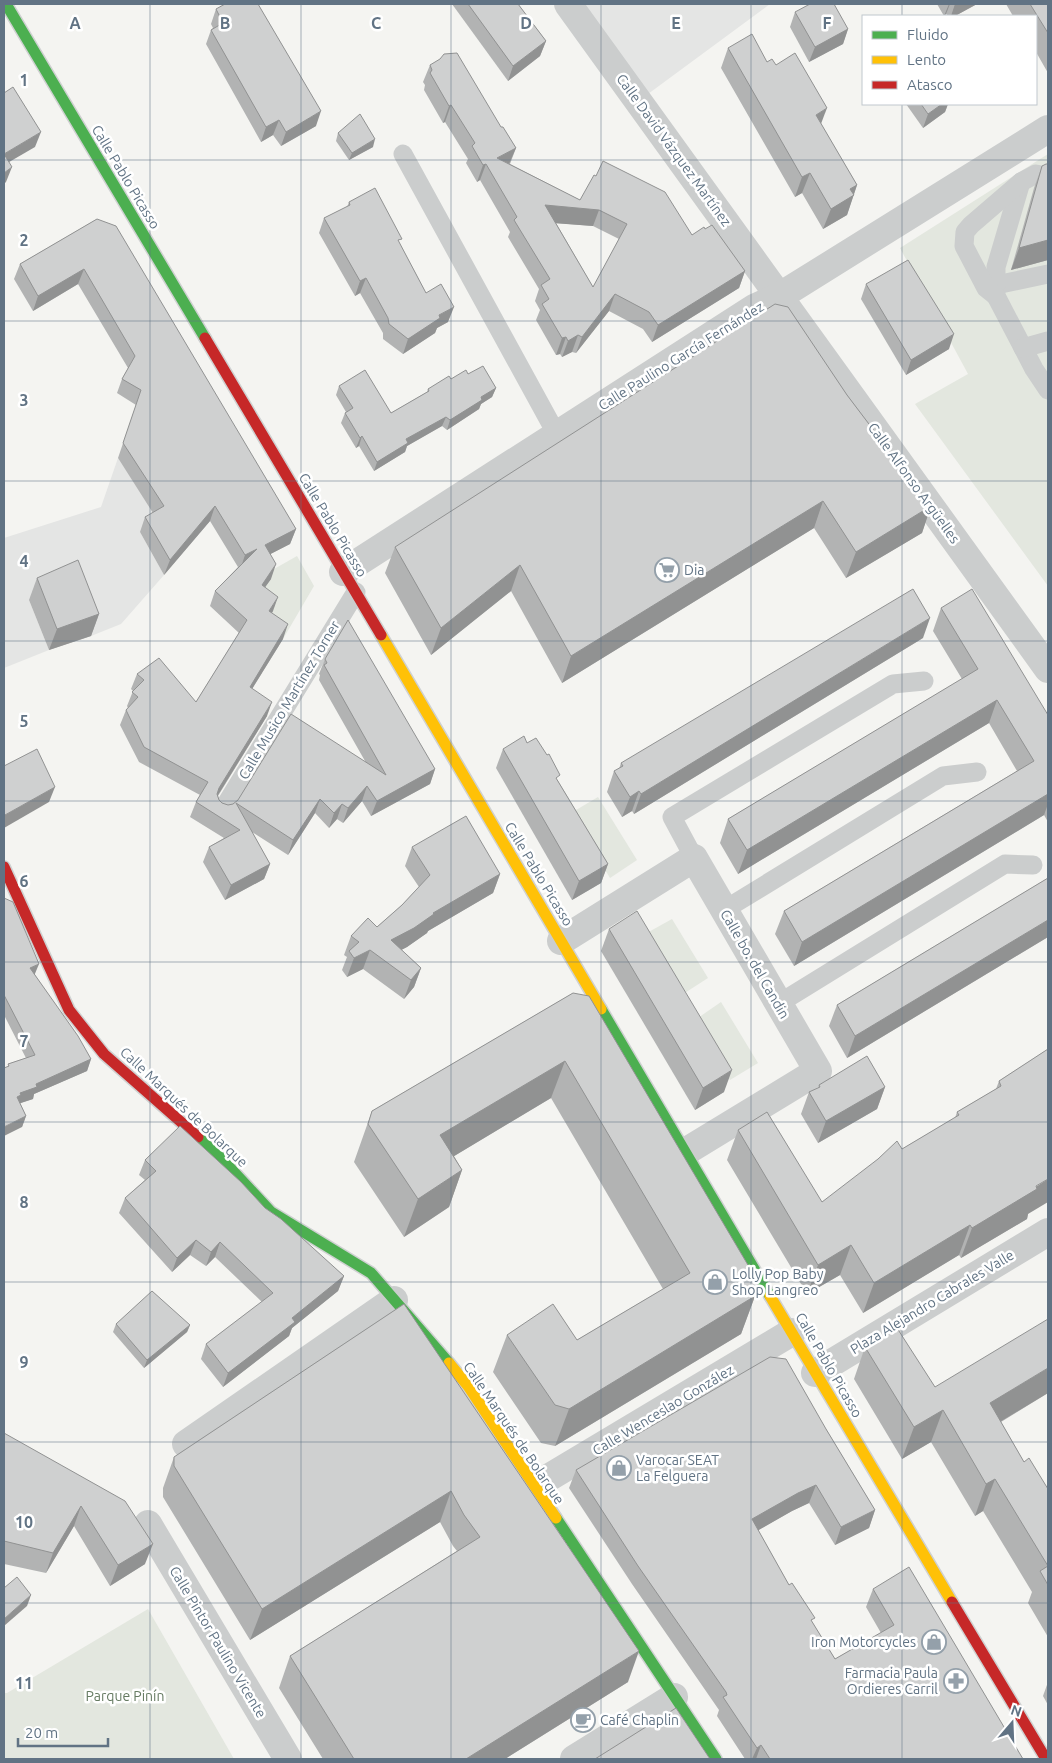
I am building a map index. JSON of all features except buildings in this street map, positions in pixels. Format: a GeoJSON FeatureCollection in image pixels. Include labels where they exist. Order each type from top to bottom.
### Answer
{"type":"FeatureCollection","features":[{"type":"Feature","properties":{"kind":"street","name":"Calle Pablo Picasso"},"geometry":{"type":"LineString","coordinates":[[6,4],[815,1373],[1046,1759]]}},
{"type":"Feature","properties":{"kind":"street","name":"Calle David Vázquez Martínez"},"geometry":{"type":"LineString","coordinates":[[568,4],[780,296]]}},
{"type":"Feature","properties":{"kind":"street","name":"Calle Paulino García Fernández"},"geometry":{"type":"LineString","coordinates":[[349,582],[557,435],[754,308],[780,296],[1048,129]]}},
{"type":"Feature","properties":{"kind":"street","name":"Calle Alfonso Argüelles"},"geometry":{"type":"LineString","coordinates":[[780,296],[1048,669]]}},
{"type":"Feature","properties":{"kind":"street"},"geometry":{"type":"LineString","coordinates":[[561,941],[694,858]]}},
{"type":"Feature","properties":{"kind":"street","name":"Calle bo. del Candin"},"geometry":{"type":"LineString","coordinates":[[685,1152],[818,1070],[694,858]]}},
{"type":"Feature","properties":{"kind":"street","name":"Calle Marqués de Bolarque"},"geometry":{"type":"LineString","coordinates":[[6,879],[69,1010],[104,1054],[219,1156],[270,1212],[371,1273],[468,1386],[716,1759]]}},
{"type":"Feature","properties":{"kind":"street","name":"Plaza Alejandro Cabrales Valle"},"geometry":{"type":"LineString","coordinates":[[815,1373],[1048,1232]]}},
{"type":"Feature","properties":{"kind":"street"},"geometry":{"type":"LineString","coordinates":[[186,1444],[394,1300]]}},
{"type":"Feature","properties":{"kind":"street","name":"Calle Wenceslao González"},"geometry":{"type":"LineString","coordinates":[[534,1487],[792,1332]]}},
{"type":"Feature","properties":{"kind":"street","name":"Calle Pintor Paulino Vicente"},"geometry":{"type":"LineString","coordinates":[[148,1524],[288,1759]]}},
{"type":"Feature","properties":{"kind":"street"},"geometry":{"type":"LineString","coordinates":[[574,1759],[674,1696]]}},
{"type":"Feature","properties":{"kind":"lane"},"geometry":{"type":"LineString","coordinates":[[402,154],[557,435]]}},
{"type":"Feature","properties":{"kind":"lane"},"geometry":{"type":"LineString","coordinates":[[1048,176],[1036,174],[1021,182],[970,225],[965,232],[964,239],[964,246],[986,288],[996,291],[1048,274]]}},
{"type":"Feature","properties":{"kind":"lane"},"geometry":{"type":"LineString","coordinates":[[1021,182],[996,267],[996,291],[1022,348],[1040,380],[1048,390]]}},
{"type":"Feature","properties":{"kind":"lane"},"geometry":{"type":"LineString","coordinates":[[1022,348],[1048,341]]}},
{"type":"Feature","properties":{"kind":"lane","name":"Calle Musico Martínez Torner"},"geometry":{"type":"LineString","coordinates":[[223,809],[349,582]]}},
{"type":"Feature","properties":{"kind":"lane"},"geometry":{"type":"LineString","coordinates":[[694,858],[672,817],[893,684],[924,681]]}},
{"type":"Feature","properties":{"kind":"lane"},"geometry":{"type":"LineString","coordinates":[[724,910],[943,776],[977,772]]}},
{"type":"Feature","properties":{"kind":"lane"},"geometry":{"type":"LineString","coordinates":[[778,1004],[1005,864],[1033,865]]}},
{"type":"Feature","properties":{"kind":"shaded area"},"geometry":{"type":"Polygon","coordinates":[[[583,4],[770,4],[648,94],[583,4]]]}},
{"type":"Feature","properties":{"kind":"shaded area"},"geometry":{"type":"Polygon","coordinates":[[[118,458],[159,521],[140,532],[164,575],[121,624],[91,636],[82,612],[29,600],[49,650],[4,668],[4,538],[101,507],[118,458]]]}},
{"type":"Feature","properties":{"kind":"green space"},"geometry":{"type":"Polygon","coordinates":[[[1048,154],[1048,586],[915,404],[968,374],[900,248],[1048,154]]]}},
{"type":"Feature","properties":{"kind":"green space"},"geometry":{"type":"Polygon","coordinates":[[[297,556],[314,586],[283,639],[256,600],[270,579],[267,573],[297,556]]]}},
{"type":"Feature","properties":{"kind":"green space"},"geometry":{"type":"Polygon","coordinates":[[[598,797],[637,860],[610,878],[571,813],[598,797]]]}},
{"type":"Feature","properties":{"kind":"green space"},"geometry":{"type":"Polygon","coordinates":[[[672,919],[708,978],[680,996],[645,934],[672,919]]]}},
{"type":"Feature","properties":{"kind":"green space"},"geometry":{"type":"Polygon","coordinates":[[[721,1002],[758,1063],[730,1080],[695,1020],[721,1002]]]}},
{"type":"Feature","properties":{"kind":"green space","name":"Parque Pinín"},"geometry":{"type":"Polygon","coordinates":[[[148,1609],[234,1759],[4,1759],[4,1693],[7,1693],[148,1609]]]}},
{"type":"Feature","properties":{"kind":"traffic: fast"},"geometry":{"type":"LineString","coordinates":[[6,4],[205,338]]}},
{"type":"Feature","properties":{"kind":"traffic: fast"},"geometry":{"type":"LineString","coordinates":[[601,1009],[770,1296]]}},
{"type":"Feature","properties":{"kind":"traffic: fast"},"geometry":{"type":"LineString","coordinates":[[198,1137],[219,1156],[271,1212],[371,1273],[449,1363]]}},
{"type":"Feature","properties":{"kind":"traffic: fast"},"geometry":{"type":"LineString","coordinates":[[556,1518],[716,1759]]}},
{"type":"Feature","properties":{"kind":"traffic: slow"},"geometry":{"type":"LineString","coordinates":[[381,635],[601,1009]]}},
{"type":"Feature","properties":{"kind":"traffic: slow"},"geometry":{"type":"LineString","coordinates":[[770,1296],[952,1602]]}},
{"type":"Feature","properties":{"kind":"traffic: slow"},"geometry":{"type":"LineString","coordinates":[[449,1363],[468,1386],[556,1518]]}},
{"type":"Feature","properties":{"kind":"traffic: jam"},"geometry":{"type":"LineString","coordinates":[[205,338],[381,635]]}},
{"type":"Feature","properties":{"kind":"traffic: jam"},"geometry":{"type":"LineString","coordinates":[[4,867],[69,1010],[104,1054],[198,1137]]}},
{"type":"Feature","properties":{"kind":"traffic: jam"},"geometry":{"type":"LineString","coordinates":[[952,1602],[1046,1759]]}},
{"type":"Feature","properties":{"kind":"place","name":"Dia"},"geometry":{"type":"Point","coordinates":[667,570]}},
{"type":"Feature","properties":{"kind":"place","name":"Lolly Pop Baby Shop Langreo"},"geometry":{"type":"Point","coordinates":[715,1282]}},
{"type":"Feature","properties":{"kind":"place","name":"Varocar SEAT La Felguera"},"geometry":{"type":"Point","coordinates":[619,1468]}},
{"type":"Feature","properties":{"kind":"place","name":"Iron Motorcycles"},"geometry":{"type":"Point","coordinates":[934,1642]}},
{"type":"Feature","properties":{"kind":"place","name":"Farmacia Paula Ordieres Carril"},"geometry":{"type":"Point","coordinates":[956,1681]}},
{"type":"Feature","properties":{"kind":"place","name":"Café Chaplin"},"geometry":{"type":"Point","coordinates":[583,1720]}}]}
